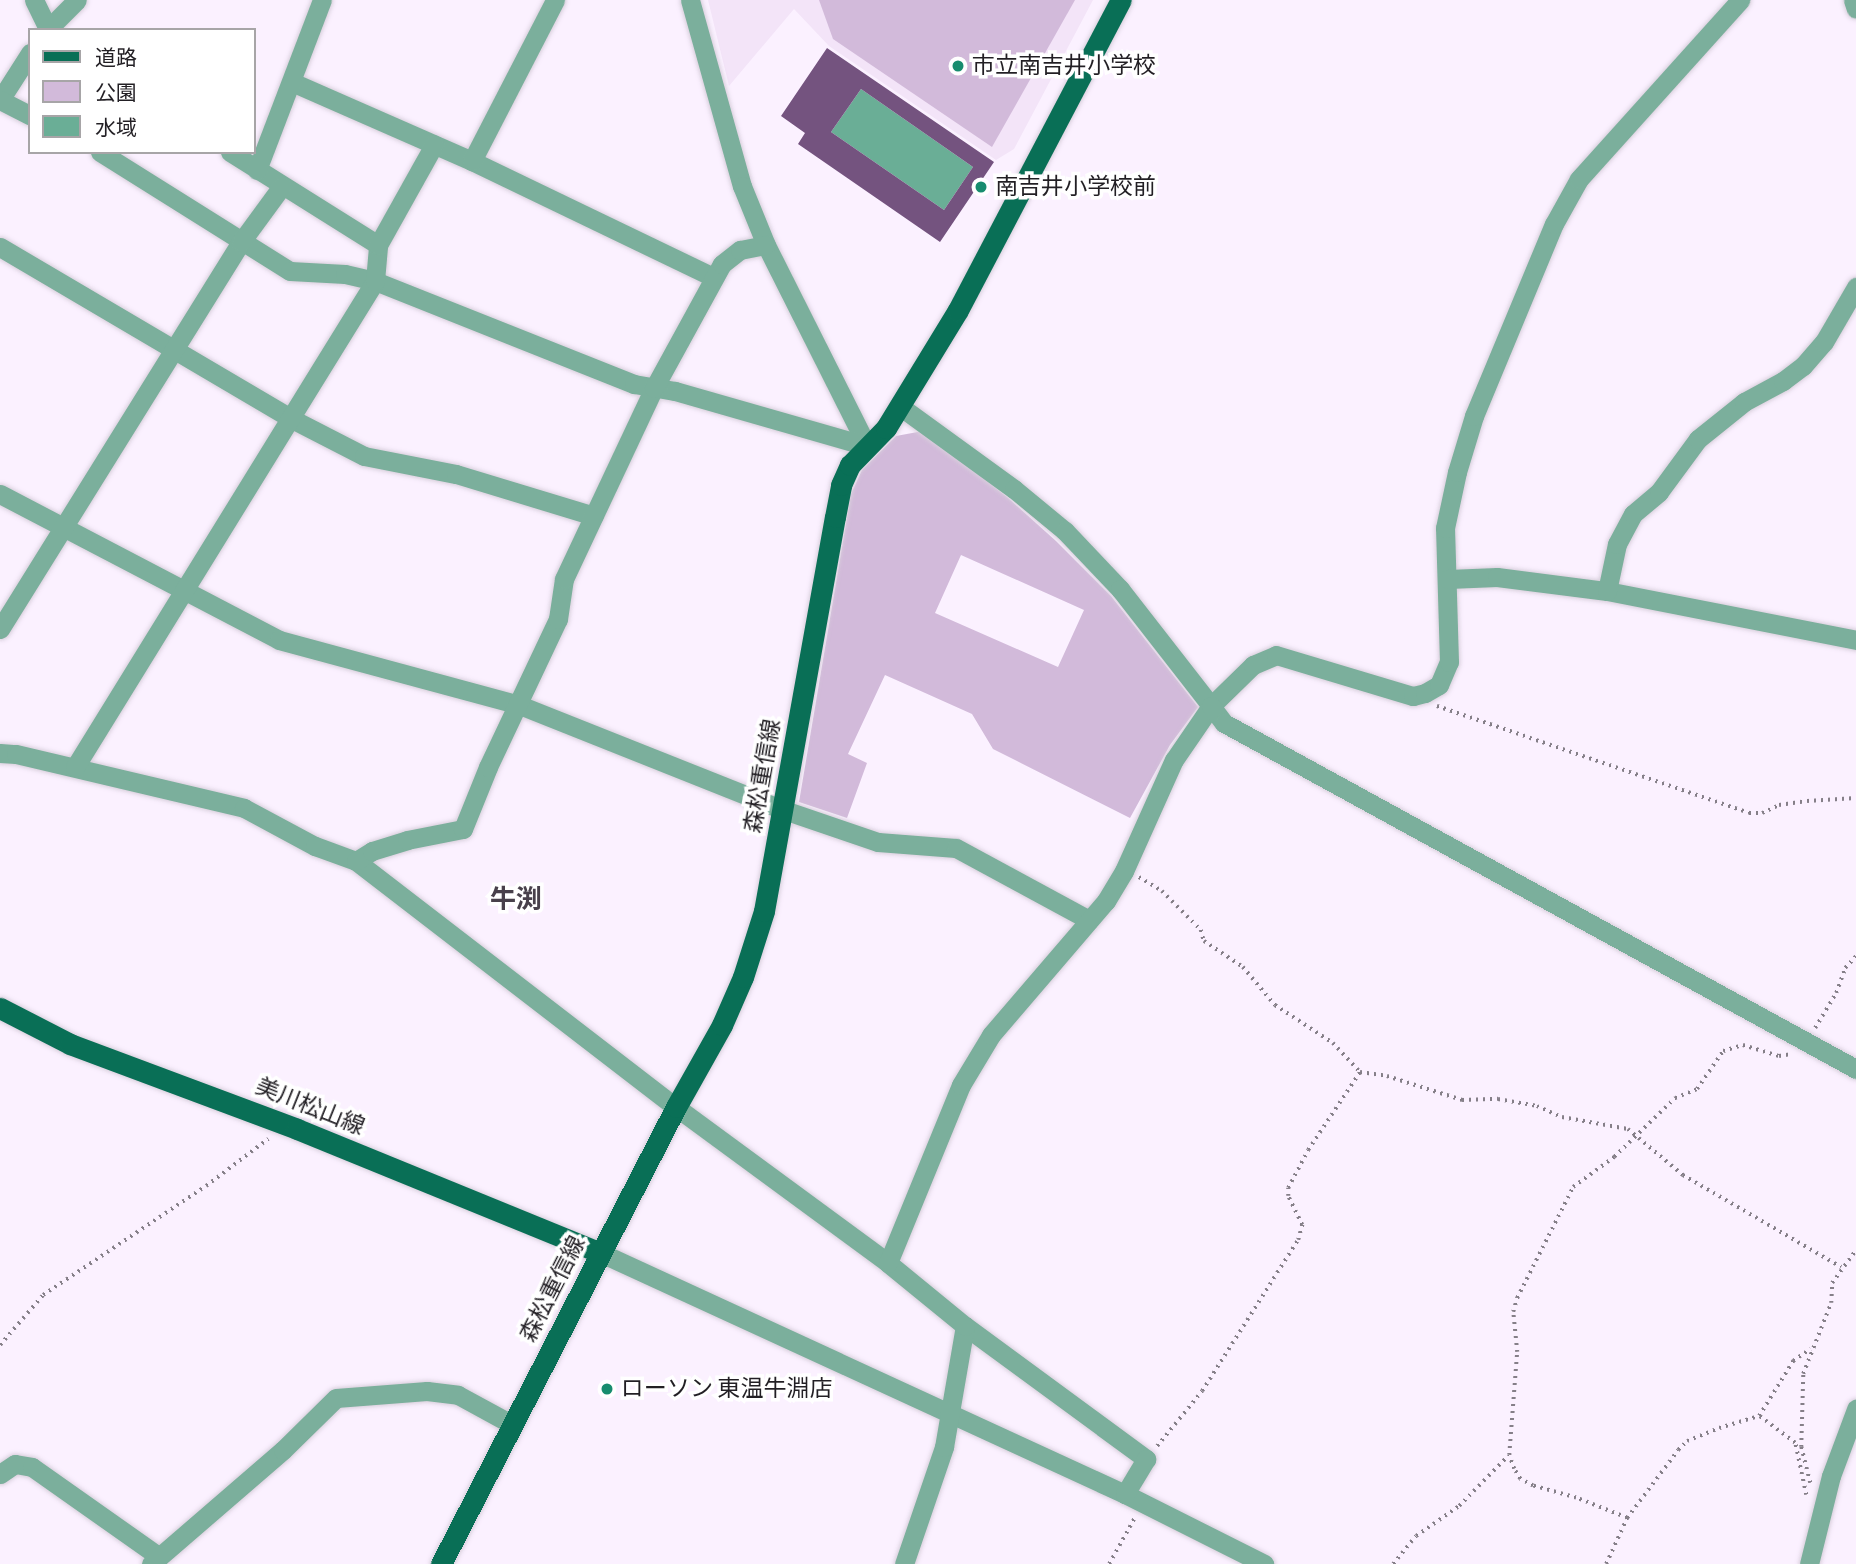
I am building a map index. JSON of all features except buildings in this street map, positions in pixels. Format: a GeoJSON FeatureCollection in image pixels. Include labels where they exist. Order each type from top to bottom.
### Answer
{"type":"FeatureCollection","features":[{"type":"Feature","properties":{"kind":"main road","name":"森松重信線"},"geometry":{"type":"LineString","coordinates":[[441,1564],[676,1107],[722,1025],[743,977],[764,911],[841,485],[850,465],[886,428],[901,407],[958,310],[1121,0]]}},
{"type":"Feature","properties":{"kind":"main road","name":"美川松山線"},"geometry":{"type":"LineString","coordinates":[[0,1009],[70,1044],[285,1124],[601,1253]]}},
{"type":"Feature","properties":{"kind":"street"},"geometry":{"type":"LineString","coordinates":[[34,0],[48,28]]}},
{"type":"Feature","properties":{"kind":"street"},"geometry":{"type":"LineString","coordinates":[[49,28],[77,0]]}},
{"type":"Feature","properties":{"kind":"street"},"geometry":{"type":"LineString","coordinates":[[257,170],[322,0]]}},
{"type":"Feature","properties":{"kind":"street"},"geometry":{"type":"LineString","coordinates":[[472,161],[555,0]]}},
{"type":"Feature","properties":{"kind":"street"},"geometry":{"type":"LineString","coordinates":[[690,0],[742,186],[766,245],[867,446]]}},
{"type":"Feature","properties":{"kind":"street"},"geometry":{"type":"LineString","coordinates":[[888,1263],[961,1085],[991,1035],[1089,920],[1125,871],[1174,760],[1210,706],[1253,665],[1276,655],[1413,696],[1439,685],[1449,662],[1445,528],[1457,472],[1474,416],[1555,224],[1579,178],[1740,0]]}},
{"type":"Feature","properties":{"kind":"street"},"geometry":{"type":"LineString","coordinates":[[1853,0],[1856,9]]}},
{"type":"Feature","properties":{"kind":"street"},"geometry":{"type":"LineString","coordinates":[[28,56],[0,100],[28,114]]}},
{"type":"Feature","properties":{"kind":"street"},"geometry":{"type":"LineString","coordinates":[[292,82],[472,161],[713,277]]}},
{"type":"Feature","properties":{"kind":"street"},"geometry":{"type":"LineString","coordinates":[[75,767],[375,281],[378,245],[434,145]]}},
{"type":"Feature","properties":{"kind":"street"},"geometry":{"type":"LineString","coordinates":[[103,154],[290,271],[345,274],[375,281],[634,384],[675,391],[867,446]]}},
{"type":"Feature","properties":{"kind":"street"},"geometry":{"type":"LineString","coordinates":[[233,154],[378,245]]}},
{"type":"Feature","properties":{"kind":"street"},"geometry":{"type":"LineString","coordinates":[[0,629],[62,525],[176,349],[241,242],[282,186]]}},
{"type":"Feature","properties":{"kind":"street"},"geometry":{"type":"LineString","coordinates":[[356,861],[372,851],[407,840],[463,829],[517,704],[558,620],[564,579],[654,388],[713,277],[740,250],[766,245]]}},
{"type":"Feature","properties":{"kind":"street"},"geometry":{"type":"LineString","coordinates":[[0,247],[292,419],[364,456],[456,474],[594,516]]}},
{"type":"Feature","properties":{"kind":"street"},"geometry":{"type":"LineString","coordinates":[[1607,591],[1617,544],[1633,514],[1659,492],[1698,439],[1744,402],[1783,381],[1803,366],[1831,332],[1856,286]]}},
{"type":"Feature","properties":{"kind":"street"},"geometry":{"type":"LineString","coordinates":[[901,407],[1014,489],[1065,531],[1120,589],[1224,723],[1856,1069]]}},
{"type":"Feature","properties":{"kind":"street"},"geometry":{"type":"LineString","coordinates":[[0,494],[279,640],[517,704],[784,810],[878,842],[956,848],[1089,920]]}},
{"type":"Feature","properties":{"kind":"street"},"geometry":{"type":"LineString","coordinates":[[1448,579],[1497,577],[1607,591],[1856,639]]}},
{"type":"Feature","properties":{"kind":"street"},"geometry":{"type":"LineString","coordinates":[[0,753],[75,767],[244,808],[315,846],[356,861],[676,1107],[888,1263],[965,1326],[1146,1459],[1125,1494]]}},
{"type":"Feature","properties":{"kind":"street"},"geometry":{"type":"LineString","coordinates":[[601,1253],[1125,1494],[1264,1564]]}},
{"type":"Feature","properties":{"kind":"street"},"geometry":{"type":"LineString","coordinates":[[904,1564],[944,1447],[965,1326]]}},
{"type":"Feature","properties":{"kind":"street"},"geometry":{"type":"LineString","coordinates":[[0,1474],[15,1464],[32,1467],[154,1560],[283,1450],[336,1398],[428,1391],[458,1395],[513,1425]]}},
{"type":"Feature","properties":{"kind":"street"},"geometry":{"type":"LineString","coordinates":[[1809,1564],[1822,1506],[1856,1409]]}},
{"type":"Feature","properties":{"kind":"path"},"geometry":{"type":"LineString","coordinates":[[1413,696],[1749,813],[1762,813],[1779,805],[1807,800],[1856,798]]}},
{"type":"Feature","properties":{"kind":"path"},"geometry":{"type":"LineString","coordinates":[[1125,871],[1162,891],[1201,930],[1204,941],[1243,967],[1275,1005],[1333,1042],[1360,1073],[1387,1076],[1462,1100],[1498,1099],[1537,1106],[1562,1117],[1628,1129],[1691,1180],[1841,1267]]}},
{"type":"Feature","properties":{"kind":"path"},"geometry":{"type":"LineString","coordinates":[[1627,1518],[1576,1498],[1533,1486],[1520,1479],[1508,1455],[1517,1352],[1513,1312],[1517,1298],[1573,1187],[1636,1137],[1675,1098],[1703,1084],[1723,1051],[1743,1045],[1779,1056],[1800,1050],[1836,993],[1845,968],[1856,956]]}},
{"type":"Feature","properties":{"kind":"path"},"geometry":{"type":"LineString","coordinates":[[1146,1459],[1202,1391],[1228,1348],[1253,1315],[1298,1240],[1302,1225],[1287,1196],[1288,1188],[1308,1150],[1360,1073]]}},
{"type":"Feature","properties":{"kind":"path"},"geometry":{"type":"LineString","coordinates":[[0,1345],[43,1295],[206,1186],[285,1124]]}},
{"type":"Feature","properties":{"kind":"path"},"geometry":{"type":"LineString","coordinates":[[1822,1506],[1812,1492],[1801,1447],[1803,1374],[1810,1349],[1831,1303],[1832,1283],[1841,1267],[1856,1250]]}},
{"type":"Feature","properties":{"kind":"path"},"geometry":{"type":"LineString","coordinates":[[1606,1564],[1627,1518],[1687,1441],[1759,1416],[1793,1361],[1810,1349]]}},
{"type":"Feature","properties":{"kind":"path"},"geometry":{"type":"LineString","coordinates":[[1759,1416],[1795,1443],[1807,1506],[1822,1506]]}},
{"type":"Feature","properties":{"kind":"path"},"geometry":{"type":"LineString","coordinates":[[1393,1564],[1416,1536],[1459,1506],[1508,1455]]}},
{"type":"Feature","properties":{"kind":"path"},"geometry":{"type":"LineString","coordinates":[[1109,1564],[1143,1503]]}},
{"type":"Feature","properties":{"kind":"shaded area","name":"市立南吉井小学校"},"geometry":{"type":"Polygon","coordinates":[[[708,0],[1093,0],[1014,149],[996,160],[829,46],[794,9],[729,86],[708,0]]]}},
{"type":"Feature","properties":{"kind":"green space","name":"市立南吉井小学校"},"geometry":{"type":"Polygon","coordinates":[[[819,0],[1075,0],[992,147],[833,39],[819,0]]]}},
{"type":"Feature","properties":{"kind":"green space"},"geometry":{"type":"Polygon","coordinates":[[[923,431],[1007,497],[1111,596],[1198,707],[1170,745],[1130,818],[993,749],[972,714],[885,675],[848,754],[867,763],[847,818],[799,802],[851,494],[862,470],[896,436],[923,431]],[[961,555],[935,613],[1058,667],[1084,610],[961,555]]]}},
{"type":"Feature","properties":{"kind":"water"},"geometry":{"type":"Polygon","coordinates":[[[861,89],[973,167],[944,210],[831,132],[861,89]]]}},
{"type":"Feature","properties":{"kind":"place","name":"市立南吉井小学校"},"geometry":{"type":"Point","coordinates":[958,66]}},
{"type":"Feature","properties":{"kind":"place","name":"南吉井小学校前"},"geometry":{"type":"Point","coordinates":[981,187]}},
{"type":"Feature","properties":{"kind":"place","name":"ローソン 東温牛淵店"},"geometry":{"type":"Point","coordinates":[607,1389]}},
{"type":"Feature","properties":{"kind":"district","name":"牛渕"},"geometry":{"type":"Point","coordinates":[516,900]}}]}
